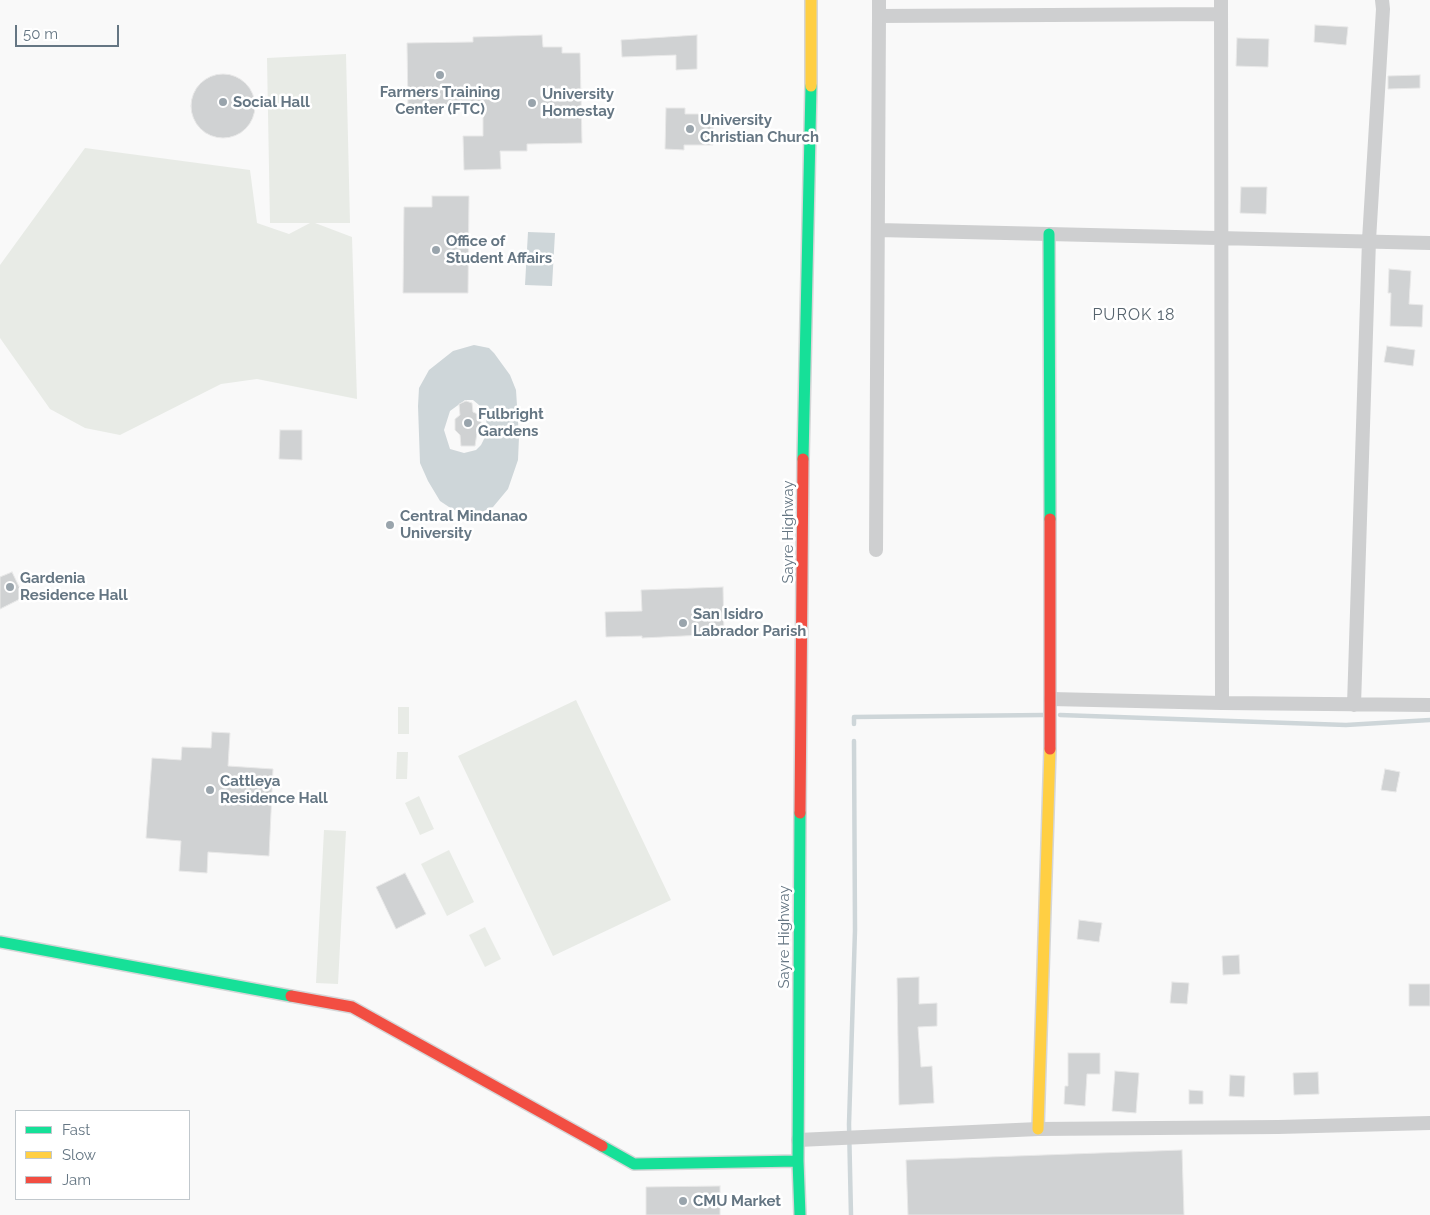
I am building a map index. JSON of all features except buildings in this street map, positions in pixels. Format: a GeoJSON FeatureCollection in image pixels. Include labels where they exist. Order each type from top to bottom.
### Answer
{"type":"FeatureCollection","features":[{"type":"Feature","properties":{"kind":"main road","name":"Sayre Highway"},"geometry":{"type":"LineString","coordinates":[[800,1215],[798,1140],[803,439],[811,0]]}},
{"type":"Feature","properties":{"kind":"main road"},"geometry":{"type":"LineString","coordinates":[[1038,1129],[1051,698],[1049,234]]}},
{"type":"Feature","properties":{"kind":"main road"},"geometry":{"type":"LineString","coordinates":[[0,942],[302,1000],[352,1007],[634,1164],[798,1161]]}},
{"type":"Feature","properties":{"kind":"street"},"geometry":{"type":"LineString","coordinates":[[876,550],[879,0]]}},
{"type":"Feature","properties":{"kind":"street"},"geometry":{"type":"LineString","coordinates":[[1354,705],[1369,240],[1382,0]]}},
{"type":"Feature","properties":{"kind":"street"},"geometry":{"type":"LineString","coordinates":[[879,16],[1221,7],[1222,703]]}},
{"type":"Feature","properties":{"kind":"street"},"geometry":{"type":"LineString","coordinates":[[878,230],[1369,240],[1430,243]]}},
{"type":"Feature","properties":{"kind":"street"},"geometry":{"type":"LineString","coordinates":[[1051,698],[1222,703],[1430,705]]}},
{"type":"Feature","properties":{"kind":"street"},"geometry":{"type":"LineString","coordinates":[[798,1140],[1038,1129],[1278,1127],[1430,1123]]}},
{"type":"Feature","properties":{"kind":"shaded area"},"geometry":{"type":"Polygon","coordinates":[[[346,54],[350,223],[315,223],[352,237],[357,399],[257,379],[221,384],[120,435],[85,428],[50,409],[0,338],[0,265],[85,148],[250,170],[257,223],[289,234],[310,223],[270,223],[267,58],[346,54]]]}},
{"type":"Feature","properties":{"kind":"shaded area"},"geometry":{"type":"Polygon","coordinates":[[[528,232],[555,233],[552,286],[525,285],[528,232]]]}},
{"type":"Feature","properties":{"kind":"shaded area"},"geometry":{"type":"Polygon","coordinates":[[[474,345],[489,348],[510,375],[516,390],[519,437],[518,460],[508,489],[493,507],[482,512],[466,514],[452,509],[440,501],[420,463],[419,388],[429,370],[453,351],[474,345]],[[465,400],[450,411],[444,430],[450,449],[464,453],[476,450],[481,445],[488,431],[485,414],[473,400],[465,400]]]}},
{"type":"Feature","properties":{"kind":"shaded area"},"geometry":{"type":"Polygon","coordinates":[[[576,700],[671,900],[553,956],[458,756],[576,700]]]}},
{"type":"Feature","properties":{"kind":"shaded area"},"geometry":{"type":"Polygon","coordinates":[[[398,707],[409,707],[409,734],[398,734],[398,707]]]}},
{"type":"Feature","properties":{"kind":"shaded area"},"geometry":{"type":"Polygon","coordinates":[[[397,752],[408,752],[407,779],[396,779],[397,752]]]}},
{"type":"Feature","properties":{"kind":"shaded area"},"geometry":{"type":"Polygon","coordinates":[[[419,796],[434,829],[420,835],[405,803],[419,796]]]}},
{"type":"Feature","properties":{"kind":"shaded area"},"geometry":{"type":"Polygon","coordinates":[[[324,830],[346,831],[338,984],[316,983],[324,830]]]}},
{"type":"Feature","properties":{"kind":"shaded area"},"geometry":{"type":"Polygon","coordinates":[[[449,850],[474,902],[447,916],[421,864],[449,850]]]}},
{"type":"Feature","properties":{"kind":"shaded area"},"geometry":{"type":"Polygon","coordinates":[[[485,927],[501,959],[485,967],[469,935],[485,927]]]}},
{"type":"Feature","properties":{"kind":"waterway"},"geometry":{"type":"LineString","coordinates":[[854,724],[854,717],[1044,715]]}},
{"type":"Feature","properties":{"kind":"waterway"},"geometry":{"type":"LineString","coordinates":[[1060,715],[1346,725],[1430,720]]}},
{"type":"Feature","properties":{"kind":"waterway"},"geometry":{"type":"LineString","coordinates":[[851,1215],[849,1124],[855,930],[854,741]]}},
{"type":"Feature","properties":{"kind":"traffic: fast"},"geometry":{"type":"LineString","coordinates":[[803,459],[811,86]]}},
{"type":"Feature","properties":{"kind":"traffic: fast"},"geometry":{"type":"LineString","coordinates":[[1049,234],[1050,519]]}},
{"type":"Feature","properties":{"kind":"traffic: fast"},"geometry":{"type":"LineString","coordinates":[[800,813],[798,1161],[800,1215]]}},
{"type":"Feature","properties":{"kind":"traffic: fast"},"geometry":{"type":"LineString","coordinates":[[0,942],[291,996]]}},
{"type":"Feature","properties":{"kind":"traffic: fast"},"geometry":{"type":"LineString","coordinates":[[602,1146],[634,1164],[798,1161]]}},
{"type":"Feature","properties":{"kind":"traffic: slow"},"geometry":{"type":"LineString","coordinates":[[811,0],[811,86]]}},
{"type":"Feature","properties":{"kind":"traffic: slow"},"geometry":{"type":"LineString","coordinates":[[1038,1129],[1050,749]]}},
{"type":"Feature","properties":{"kind":"traffic: jam"},"geometry":{"type":"LineString","coordinates":[[800,813],[803,459]]}},
{"type":"Feature","properties":{"kind":"traffic: jam"},"geometry":{"type":"LineString","coordinates":[[1050,519],[1050,749]]}},
{"type":"Feature","properties":{"kind":"traffic: jam"},"geometry":{"type":"LineString","coordinates":[[291,996],[352,1007],[602,1146]]}},
{"type":"Feature","properties":{"kind":"place","name":"Farmers Training Center (FTC)"},"geometry":{"type":"Point","coordinates":[440,75]}},
{"type":"Feature","properties":{"kind":"place","name":"Social Hall"},"geometry":{"type":"Point","coordinates":[223,102]}},
{"type":"Feature","properties":{"kind":"place","name":"University Homestay"},"geometry":{"type":"Point","coordinates":[532,103]}},
{"type":"Feature","properties":{"kind":"place","name":"University Christian Church"},"geometry":{"type":"Point","coordinates":[690,129]}},
{"type":"Feature","properties":{"kind":"place","name":"Office of Student Affairs"},"geometry":{"type":"Point","coordinates":[436,250]}},
{"type":"Feature","properties":{"kind":"place","name":"Fulbright Gardens"},"geometry":{"type":"Point","coordinates":[468,423]}},
{"type":"Feature","properties":{"kind":"place","name":"Central Mindanao University"},"geometry":{"type":"Point","coordinates":[390,525]}},
{"type":"Feature","properties":{"kind":"place","name":"Gardenia Residence Hall"},"geometry":{"type":"Point","coordinates":[10,587]}},
{"type":"Feature","properties":{"kind":"place","name":"San Isidro Labrador Parish"},"geometry":{"type":"Point","coordinates":[683,623]}},
{"type":"Feature","properties":{"kind":"place","name":"Cattleya Residence Hall"},"geometry":{"type":"Point","coordinates":[210,790]}},
{"type":"Feature","properties":{"kind":"place","name":"CMU Market"},"geometry":{"type":"Point","coordinates":[683,1201]}},
{"type":"Feature","properties":{"kind":"district","name":"PUROK 18"},"geometry":{"type":"Point","coordinates":[1134,315]}}]}
